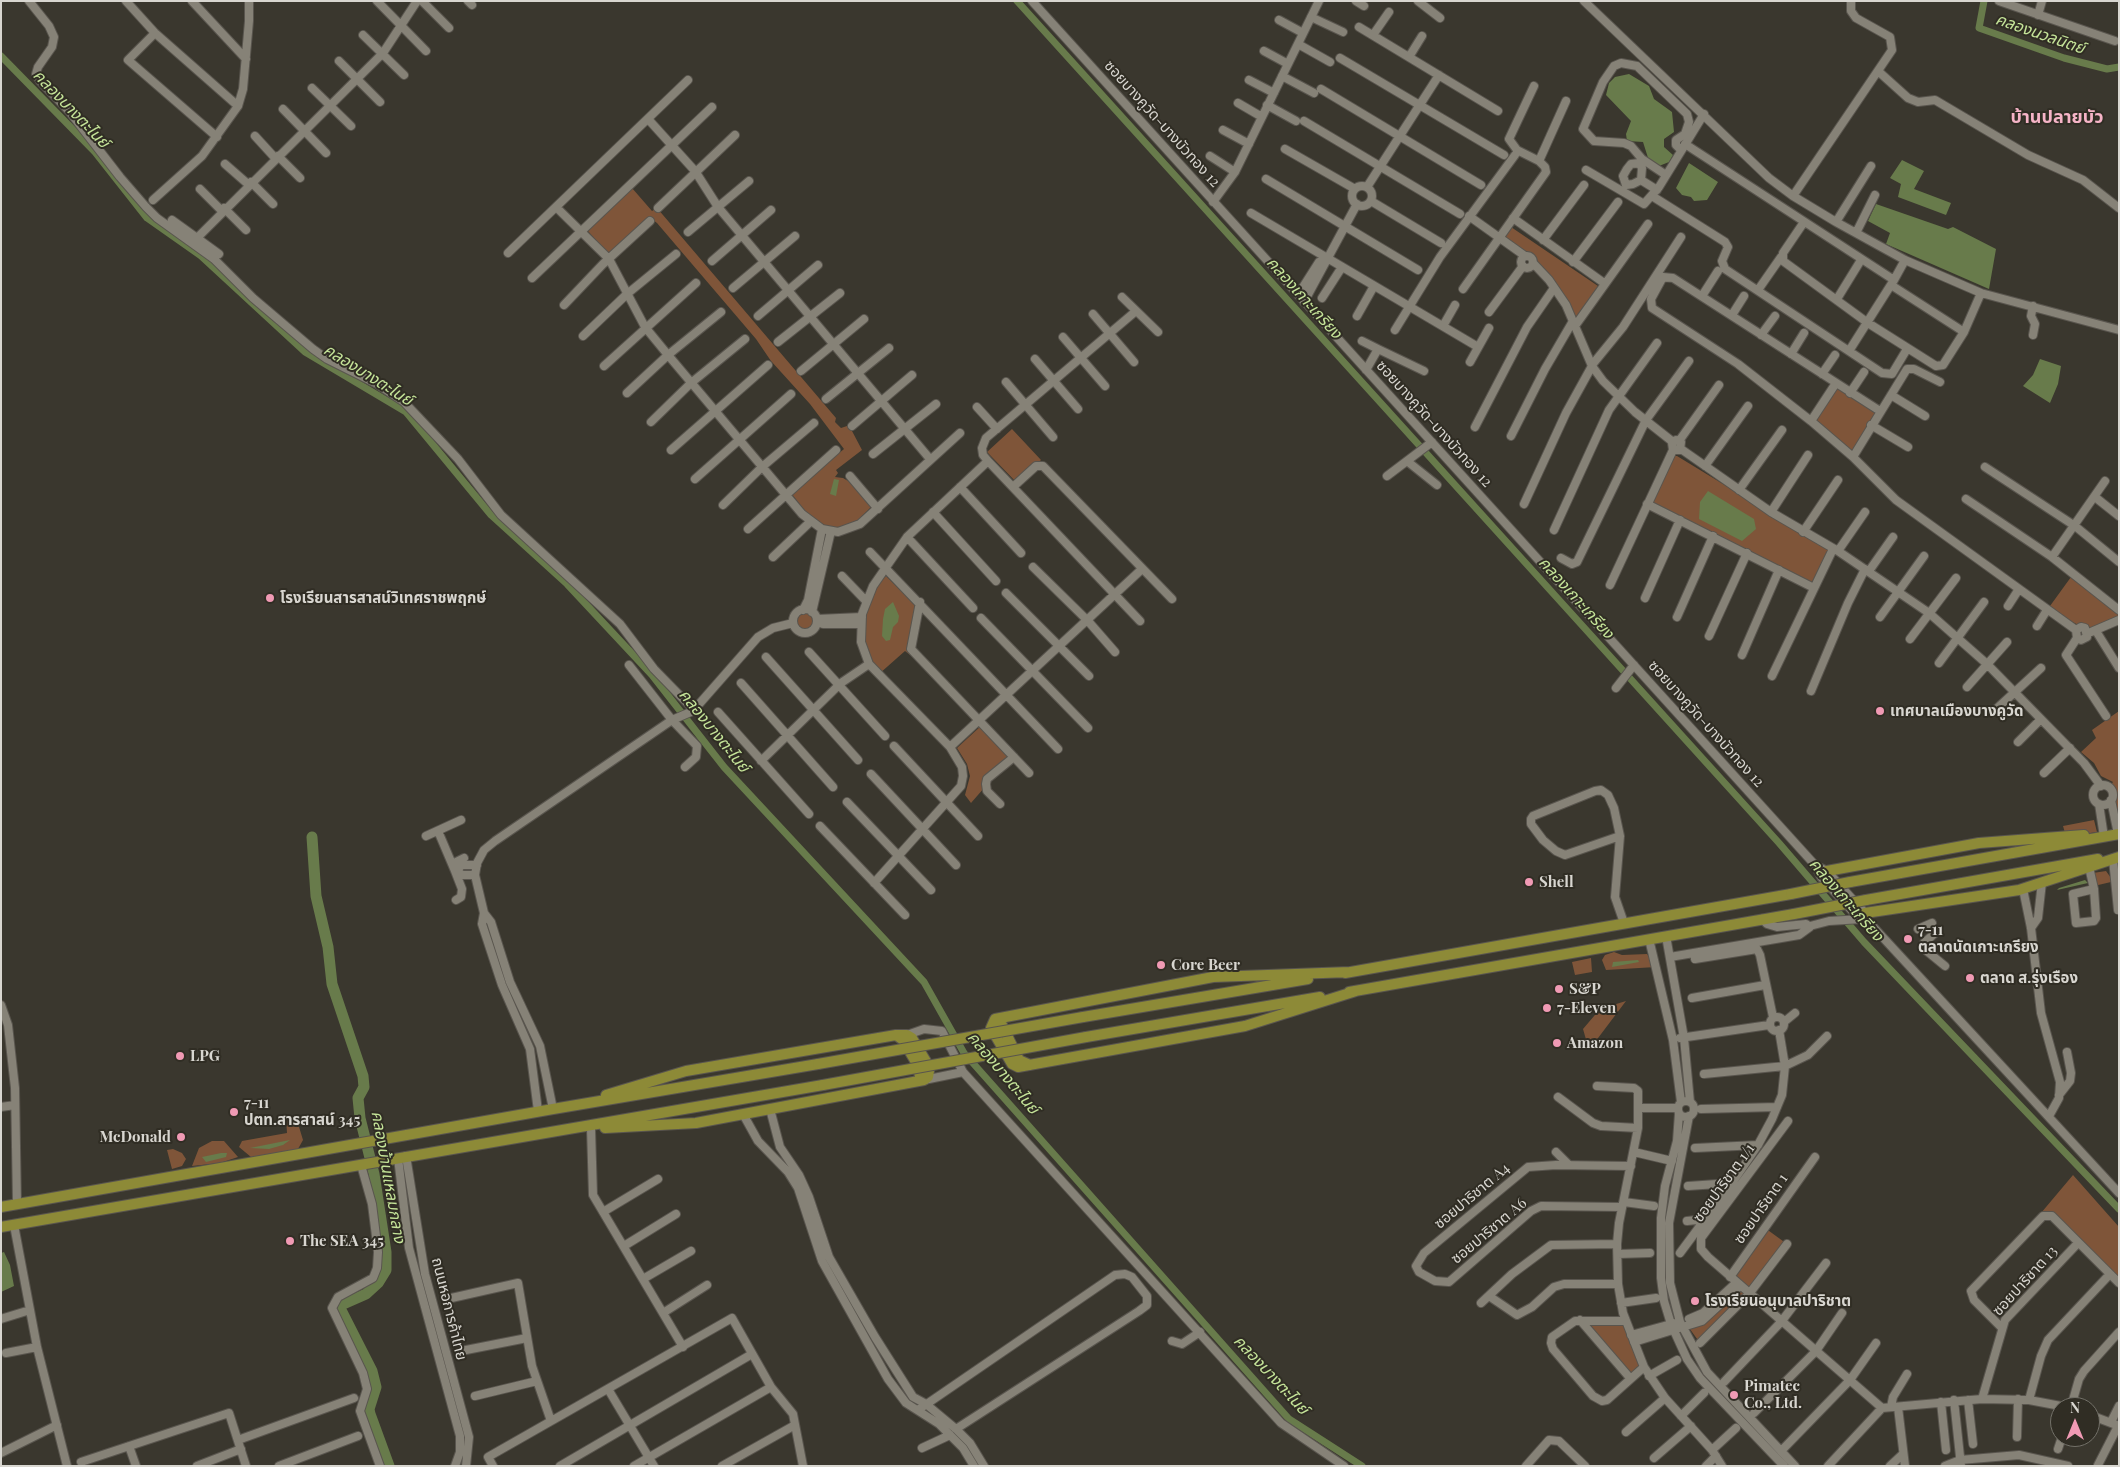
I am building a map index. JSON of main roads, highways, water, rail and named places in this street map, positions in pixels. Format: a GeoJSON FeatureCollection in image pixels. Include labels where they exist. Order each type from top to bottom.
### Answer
{"type":"FeatureCollection","features":[{"type":"Feature","properties":{"kind":"main road"},"geometry":{"type":"LineString","coordinates":[[1,1207],[538,1111],[711,1083],[1350,972],[2118,834]]}},
{"type":"Feature","properties":{"kind":"main road"},"geometry":{"type":"LineString","coordinates":[[1827,871],[1979,843],[2062,836],[2086,835],[2100,837]]}},
{"type":"Feature","properties":{"kind":"main road"},"geometry":{"type":"LineString","coordinates":[[1979,843],[1982,859]]}},
{"type":"Feature","properties":{"kind":"main road"},"geometry":{"type":"LineString","coordinates":[[1865,917],[2023,889],[2117,857]]}},
{"type":"Feature","properties":{"kind":"main road"},"geometry":{"type":"LineString","coordinates":[[1,1227],[823,1085],[1086,1037],[2117,857]]}},
{"type":"Feature","properties":{"kind":"main road"},"geometry":{"type":"LineString","coordinates":[[2000,877],[2005,892]]}},
{"type":"Feature","properties":{"kind":"main road"},"geometry":{"type":"LineString","coordinates":[[1350,972],[1213,978],[1012,1015],[1003,1021],[1002,1027],[1019,1060],[1030,1064],[1246,1026],[1356,991]]}},
{"type":"Feature","properties":{"kind":"main road"},"geometry":{"type":"LineString","coordinates":[[1195,982],[1208,981],[1212,986],[1210,993],[1199,997]]}},
{"type":"Feature","properties":{"kind":"main road"},"geometry":{"type":"LineString","coordinates":[[1223,1014],[1236,1014],[1241,1018],[1240,1024],[1226,1029]]}},
{"type":"Feature","properties":{"kind":"main road"},"geometry":{"type":"LineString","coordinates":[[896,1035],[903,1040],[917,1064],[919,1078],[910,1082]]}},
{"type":"Feature","properties":{"kind":"main road"},"geometry":{"type":"LineString","coordinates":[[554,1131],[703,1122],[924,1080],[929,1074],[927,1063],[912,1038],[907,1035],[896,1035],[686,1071],[564,1107]]}},
{"type":"Feature","properties":{"kind":"main road"},"geometry":{"type":"LineString","coordinates":[[709,1068],[696,1072],[693,1077],[696,1081],[711,1083]]}},
{"type":"Feature","properties":{"kind":"main road"},"geometry":{"type":"LineString","coordinates":[[702,1106],[696,1110],[694,1116],[703,1122]]}},
{"type":"Feature","properties":{"kind":"waterway","name":"คลองเกาะเกรียง"},"geometry":{"type":"LineString","coordinates":[[1017,1],[1779,843],[1864,942],[2119,1209]]}},
{"type":"Feature","properties":{"kind":"waterway","name":"คลองนวลนิตย์"},"geometry":{"type":"LineString","coordinates":[[1984,1],[1979,28],[2064,58],[2107,69],[2119,67]]}},
{"type":"Feature","properties":{"kind":"waterway","name":"คลองบางตะไนย์"},"geometry":{"type":"LineString","coordinates":[[1,56],[95,152],[147,218],[201,256],[305,352],[406,412],[491,515],[567,584],[652,675],[724,767],[924,982],[964,1053],[1289,1419],[1362,1466]]}},
{"type":"Feature","properties":{"kind":"waterway","name":"คลองบ้านแหลมกลาง"},"geometry":{"type":"LineString","coordinates":[[312,837],[316,896],[328,947],[332,984],[363,1076],[364,1087],[358,1098],[360,1118],[374,1174],[386,1252],[386,1270],[378,1283],[366,1294],[341,1305],[340,1308],[372,1371],[376,1387],[369,1409],[389,1466]]}},
{"type":"Feature","properties":{"kind":"place","name":"โรงเรียนสารสาสน์วิเทศราชพฤกษ์"},"geometry":{"type":"Point","coordinates":[270,598]}},
{"type":"Feature","properties":{"kind":"place","name":"เทศบาลเมืองบางคูวัด"},"geometry":{"type":"Point","coordinates":[1880,711]}},
{"type":"Feature","properties":{"kind":"place","name":"Shell"},"geometry":{"type":"Point","coordinates":[1529,882]}},
{"type":"Feature","properties":{"kind":"place","name":"7-11 ตลาดนัดเกาะเกรียง"},"geometry":{"type":"Point","coordinates":[1908,939]}},
{"type":"Feature","properties":{"kind":"place","name":"Core Beer"},"geometry":{"type":"Point","coordinates":[1161,965]}},
{"type":"Feature","properties":{"kind":"place","name":"ตลาด ส.รุ่งเรือง"},"geometry":{"type":"Point","coordinates":[1970,978]}},
{"type":"Feature","properties":{"kind":"place","name":"S&P"},"geometry":{"type":"Point","coordinates":[1559,989]}},
{"type":"Feature","properties":{"kind":"place","name":"7-Eleven"},"geometry":{"type":"Point","coordinates":[1547,1008]}},
{"type":"Feature","properties":{"kind":"place","name":"Amazon"},"geometry":{"type":"Point","coordinates":[1557,1043]}},
{"type":"Feature","properties":{"kind":"place","name":"LPG"},"geometry":{"type":"Point","coordinates":[180,1056]}},
{"type":"Feature","properties":{"kind":"place","name":"7-11 ปตท.สารสาสน์ 345"},"geometry":{"type":"Point","coordinates":[234,1112]}},
{"type":"Feature","properties":{"kind":"place","name":"McDonald"},"geometry":{"type":"Point","coordinates":[181,1137]}},
{"type":"Feature","properties":{"kind":"place","name":"The SEA 345"},"geometry":{"type":"Point","coordinates":[290,1241]}},
{"type":"Feature","properties":{"kind":"place","name":"โรงเรียนอนุบาลปาริชาต"},"geometry":{"type":"Point","coordinates":[1695,1301]}},
{"type":"Feature","properties":{"kind":"place","name":"Pimatec Co., Ltd."},"geometry":{"type":"Point","coordinates":[1734,1395]}},
{"type":"Feature","properties":{"kind":"district","name":"บ้านปลายบัว"},"geometry":{"type":"Point","coordinates":[2057,117]}}]}
